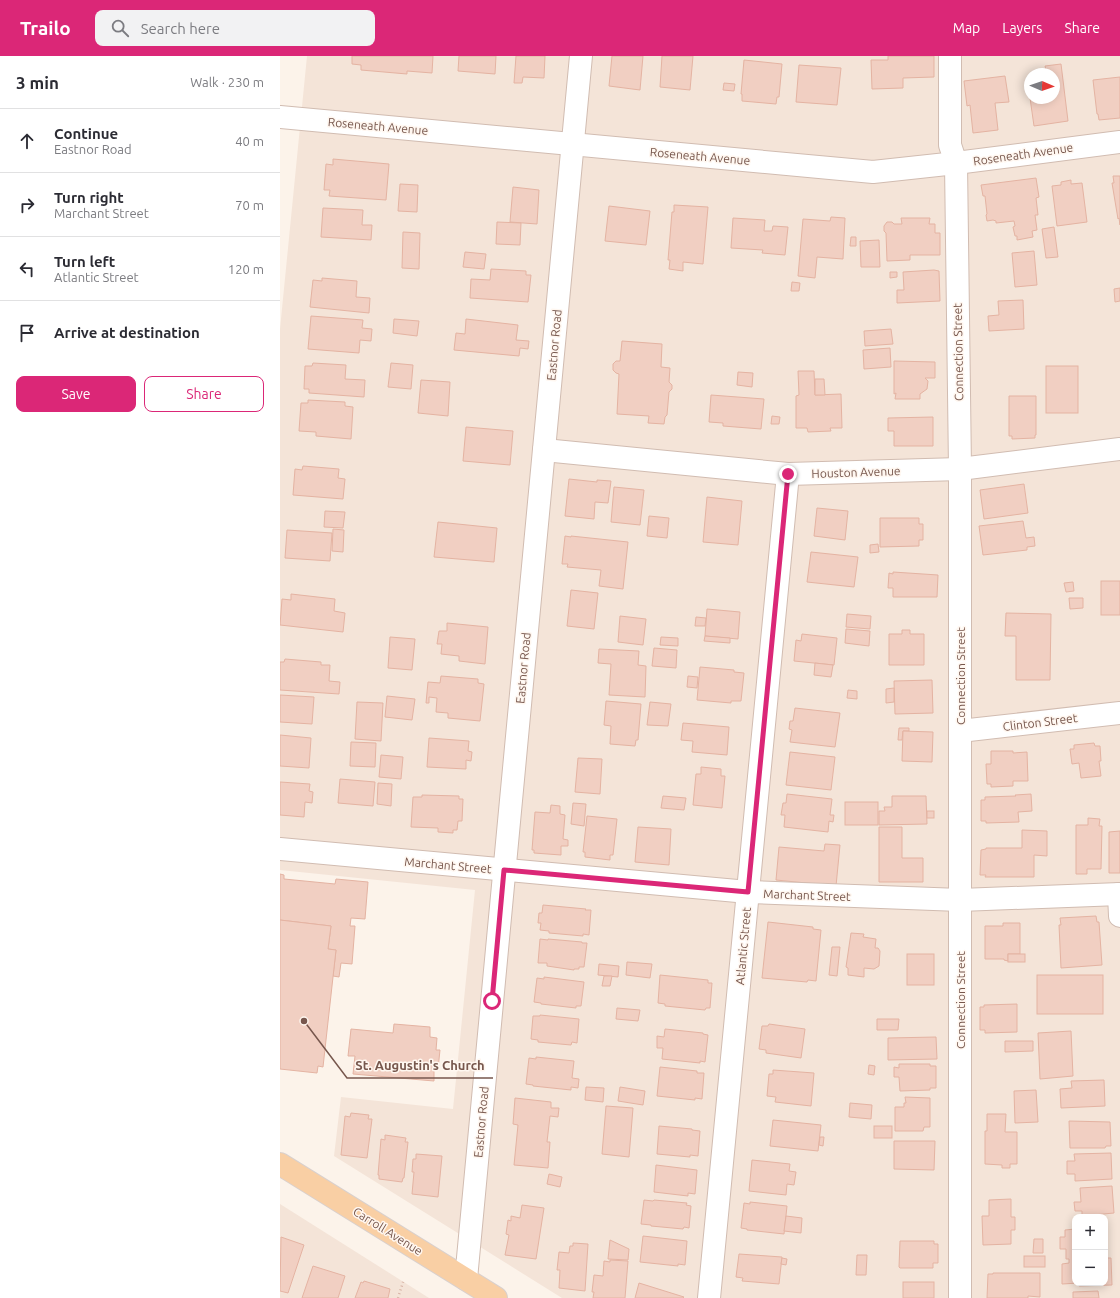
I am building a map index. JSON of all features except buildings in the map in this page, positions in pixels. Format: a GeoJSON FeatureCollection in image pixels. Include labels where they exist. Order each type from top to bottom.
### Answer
{"type":"FeatureCollection","features":[{"type":"Feature","properties":{"kind":"main road","name":"Carroll Avenue"},"geometry":{"type":"LineString","coordinates":[[280,1164],[496,1298]]}},
{"type":"Feature","properties":{"kind":"street","name":"Eastnor Road"},"geometry":{"type":"LineString","coordinates":[[466,1280],[581,56]]}},
{"type":"Feature","properties":{"kind":"street","name":"Connection Street"},"geometry":{"type":"LineString","coordinates":[[950,56],[950,145],[956,163],[960,469],[960,1298]]}},
{"type":"Feature","properties":{"kind":"street","name":"Roseneath Avenue"},"geometry":{"type":"LineString","coordinates":[[280,117],[873,172],[1120,142]]}},
{"type":"Feature","properties":{"kind":"street","name":"Houston Avenue"},"geometry":{"type":"LineString","coordinates":[[544,450],[788,474],[960,469],[1120,449]]}},
{"type":"Feature","properties":{"kind":"street","name":"Atlantic Street"},"geometry":{"type":"LineString","coordinates":[[709,1298],[788,474]]}},
{"type":"Feature","properties":{"kind":"street","name":"Clinton Street"},"geometry":{"type":"LineString","coordinates":[[960,731],[1120,713]]}},
{"type":"Feature","properties":{"kind":"street","name":"Marchant Street"},"geometry":{"type":"LineString","coordinates":[[280,849],[748,892],[960,900],[1120,894]]}},
{"type":"Feature","properties":{"kind":"street"},"geometry":{"type":"LineString","coordinates":[[1120,894],[1120,916]]}},
{"type":"Feature","properties":{"kind":"path"},"geometry":{"type":"LineString","coordinates":[[398,1298],[404,1279]]}},
{"type":"Feature","properties":{"kind":"shaded area"},"geometry":{"type":"Polygon","coordinates":[[[307,56],[1120,56],[1120,1298],[562,1298],[334,1156],[341,1097],[453,1109],[475,890],[280,870],[280,329],[307,56]]]}},
{"type":"Feature","properties":{"kind":"shaded area"},"geometry":{"type":"Polygon","coordinates":[[[280,1204],[429,1298],[280,1298],[280,1204]]]}},
{"type":"Feature","properties":{"kind":"place","name":"St. Augustin's Church"},"geometry":{"type":"Point","coordinates":[304,1021]}},
{"type":"Feature","properties":{"kind":"route"},"geometry":{"type":"LineString","coordinates":[[492,1001],[504,870],[748,892],[788,474]]}}]}
